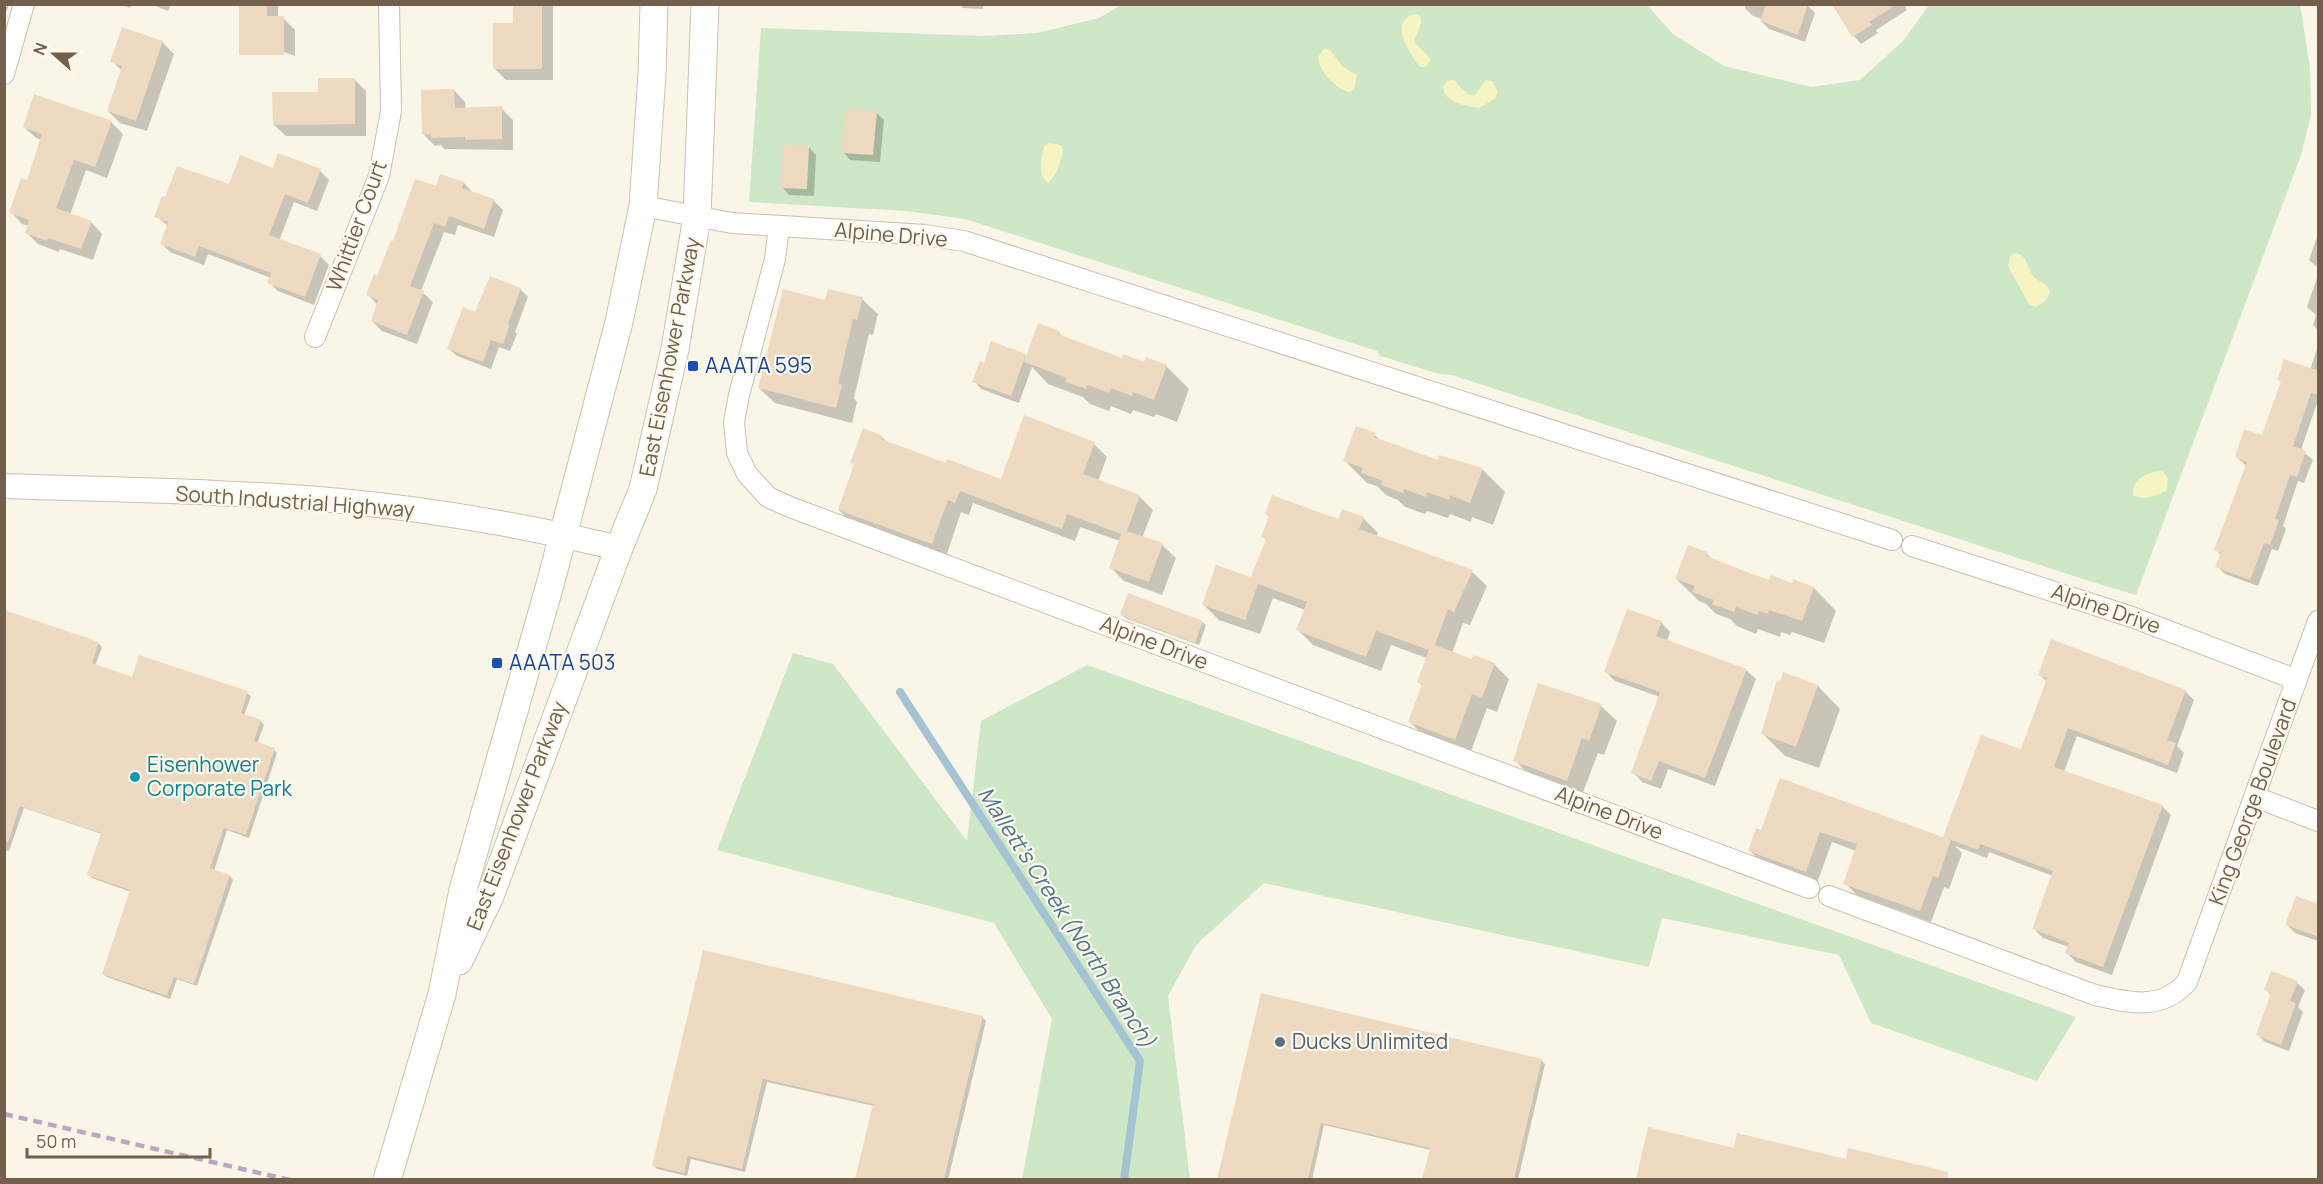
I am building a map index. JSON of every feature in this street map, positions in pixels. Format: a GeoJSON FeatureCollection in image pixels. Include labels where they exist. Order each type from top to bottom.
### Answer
{"type":"FeatureCollection","features":[{"type":"Feature","properties":{"kind":"main road","name":"East Eisenhower Parkway"},"geometry":{"type":"LineString","coordinates":[[387,1179],[442,994],[463,890],[611,355],[643,206],[652,74],[654,4]]}},
{"type":"Feature","properties":{"kind":"main road","name":"East Eisenhower Parkway"},"geometry":{"type":"LineString","coordinates":[[442,994],[490,896],[643,489],[675,349],[698,217],[705,4]]}},
{"type":"Feature","properties":{"kind":"street"},"geometry":{"type":"LineString","coordinates":[[4,74],[24,4]]}},
{"type":"Feature","properties":{"kind":"street","name":"Whittier Court"},"geometry":{"type":"LineString","coordinates":[[315,337],[379,176],[391,111],[389,4]]}},
{"type":"Feature","properties":{"kind":"street","name":"Alpine Drive"},"geometry":{"type":"LineString","coordinates":[[643,206],[743,225],[925,235],[964,241],[1892,540]]}},
{"type":"Feature","properties":{"kind":"street","name":"Alpine Drive"},"geometry":{"type":"LineString","coordinates":[[779,226],[775,259],[734,422],[737,453],[747,474],[768,497],[1809,888]]}},
{"type":"Feature","properties":{"kind":"street","name":"South Industrial Highway"},"geometry":{"type":"LineString","coordinates":[[4,486],[237,494],[342,501],[507,523],[619,548]]}},
{"type":"Feature","properties":{"kind":"street","name":"Alpine Drive"},"geometry":{"type":"LineString","coordinates":[[1912,546],[2129,616],[2297,680]]}},
{"type":"Feature","properties":{"kind":"street","name":"King George Boulevard"},"geometry":{"type":"LineString","coordinates":[[1829,896],[2103,997],[2127,1001],[2159,1002],[2175,995],[2187,982],[2319,621]]}},
{"type":"Feature","properties":{"kind":"street"},"geometry":{"type":"LineString","coordinates":[[2254,797],[2319,821]]}},
{"type":"Feature","properties":{"kind":"green space"},"geometry":{"type":"Polygon","coordinates":[[[1123,4],[1647,5],[1673,34],[1724,66],[1811,87],[1860,80],[1903,41],[1929,5],[2300,4],[2310,67],[2311,115],[2301,155],[2136,595],[1452,375],[1439,374],[1380,356],[1377,351],[965,219],[906,211],[749,202],[761,28],[983,36],[1037,33],[1099,18],[1123,4]]]}},
{"type":"Feature","properties":{"kind":"green space"},"geometry":{"type":"Polygon","coordinates":[[[793,653],[833,664],[967,841],[981,721],[1087,665],[2076,1017],[2037,1081],[1871,1023],[1839,955],[1662,918],[1649,967],[1264,883],[1196,945],[1168,996],[1190,1179],[1022,1179],[1052,1019],[994,923],[717,850],[793,653]]]}},
{"type":"Feature","properties":{"kind":"sand"},"geometry":{"type":"Polygon","coordinates":[[[1415,14],[1420,16],[1421,23],[1414,42],[1431,59],[1426,67],[1420,67],[1403,38],[1403,23],[1415,14]]]}},
{"type":"Feature","properties":{"kind":"sand"},"geometry":{"type":"Polygon","coordinates":[[[1324,48],[1329,49],[1343,67],[1357,75],[1355,87],[1350,92],[1334,84],[1325,74],[1318,57],[1324,48]]]}},
{"type":"Feature","properties":{"kind":"sand"},"geometry":{"type":"Polygon","coordinates":[[[1454,80],[1467,94],[1474,96],[1486,80],[1492,81],[1497,91],[1496,98],[1479,108],[1457,103],[1447,97],[1443,87],[1447,81],[1454,80]]]}},
{"type":"Feature","properties":{"kind":"sand"},"geometry":{"type":"Polygon","coordinates":[[[1049,143],[1061,145],[1063,148],[1058,167],[1048,183],[1042,175],[1041,166],[1044,146],[1049,143]]]}},
{"type":"Feature","properties":{"kind":"sand"},"geometry":{"type":"Polygon","coordinates":[[[2014,253],[2022,256],[2034,277],[2048,288],[2049,295],[2036,307],[2029,304],[2008,266],[2010,257],[2014,253]]]}},
{"type":"Feature","properties":{"kind":"sand"},"geometry":{"type":"Polygon","coordinates":[[[2162,471],[2168,478],[2167,490],[2146,498],[2133,495],[2133,489],[2138,480],[2151,473],[2162,471]]]}},
{"type":"Feature","properties":{"kind":"building"},"geometry":{"type":"Polygon","coordinates":[[[239,4],[267,4],[267,16],[284,16],[284,55],[239,55],[239,4]]]}},
{"type":"Feature","properties":{"kind":"building"},"geometry":{"type":"Polygon","coordinates":[[[513,4],[542,4],[542,69],[493,69],[493,23],[513,23],[513,4]]]}},
{"type":"Feature","properties":{"kind":"building"},"geometry":{"type":"Polygon","coordinates":[[[1766,4],[1808,4],[1798,35],[1760,21],[1766,4]]]}},
{"type":"Feature","properties":{"kind":"building"},"geometry":{"type":"Polygon","coordinates":[[[1832,4],[1897,4],[1869,22],[1872,25],[1852,37],[1832,4]]]}},
{"type":"Feature","properties":{"kind":"building"},"geometry":{"type":"Polygon","coordinates":[[[122,27],[163,41],[136,121],[107,111],[122,66],[110,62],[122,27]]]}},
{"type":"Feature","properties":{"kind":"building"},"geometry":{"type":"Polygon","coordinates":[[[318,78],[355,78],[355,124],[273,125],[272,92],[318,92],[318,78]]]}},
{"type":"Feature","properties":{"kind":"building"},"geometry":{"type":"Polygon","coordinates":[[[454,89],[455,108],[502,106],[502,139],[465,140],[465,137],[431,138],[431,134],[422,135],[421,90],[454,89]]]}},
{"type":"Feature","properties":{"kind":"building"},"geometry":{"type":"Polygon","coordinates":[[[34,94],[112,121],[95,167],[74,160],[56,208],[92,221],[81,249],[25,233],[29,220],[9,213],[21,178],[27,180],[42,134],[23,127],[34,94]]]}},
{"type":"Feature","properties":{"kind":"building"},"geometry":{"type":"Polygon","coordinates":[[[845,108],[877,111],[873,155],[841,153],[845,108]]]}},
{"type":"Feature","properties":{"kind":"building"},"geometry":{"type":"Polygon","coordinates":[[[783,144],[809,146],[807,189],[780,188],[783,144]]]}},
{"type":"Feature","properties":{"kind":"building"},"geometry":{"type":"Polygon","coordinates":[[[278,153],[321,169],[308,203],[285,194],[269,235],[321,254],[305,297],[267,283],[271,273],[199,246],[195,257],[160,244],[168,222],[154,217],[162,196],[165,197],[177,166],[229,184],[240,155],[273,168],[278,153]]]}},
{"type":"Feature","properties":{"kind":"building"},"geometry":{"type":"Polygon","coordinates":[[[440,174],[464,182],[462,188],[494,199],[484,229],[449,216],[445,227],[434,223],[410,286],[424,291],[407,335],[371,321],[378,300],[366,295],[374,274],[377,276],[391,240],[393,241],[415,179],[436,186],[440,174]]]}},
{"type":"Feature","properties":{"kind":"building"},"geometry":{"type":"Polygon","coordinates":[[[490,276],[521,288],[503,344],[491,340],[483,362],[447,349],[463,307],[475,312],[490,276]]]}},
{"type":"Feature","properties":{"kind":"building"},"geometry":{"type":"Polygon","coordinates":[[[783,289],[825,300],[828,289],[863,297],[857,320],[853,319],[838,384],[842,385],[836,408],[758,388],[783,289]]]}},
{"type":"Feature","properties":{"kind":"building"},"geometry":{"type":"Polygon","coordinates":[[[1038,323],[1059,331],[1058,334],[1122,358],[1123,354],[1144,362],[1146,357],[1167,365],[1154,400],[1133,392],[1132,396],[1111,388],[1109,393],[1088,385],[1086,389],[1065,382],[1067,378],[1024,362],[1038,323]]]}},
{"type":"Feature","properties":{"kind":"building"},"geometry":{"type":"Polygon","coordinates":[[[991,341],[1026,354],[1011,396],[972,382],[980,361],[984,363],[991,341]]]}},
{"type":"Feature","properties":{"kind":"building"},"geometry":{"type":"Polygon","coordinates":[[[2284,359],[2319,371],[2319,395],[2311,393],[2293,446],[2306,451],[2297,477],[2290,475],[2275,519],[2279,520],[2270,545],[2264,543],[2250,580],[2215,567],[2221,553],[2214,550],[2247,462],[2235,457],[2244,429],[2262,435],[2281,381],[2277,380],[2284,359]]]}},
{"type":"Feature","properties":{"kind":"building"},"geometry":{"type":"Polygon","coordinates":[[[1024,415],[1095,442],[1083,474],[1140,495],[1127,531],[1163,543],[1149,582],[1109,568],[1121,534],[1067,514],[1062,529],[960,491],[955,503],[948,500],[932,544],[838,510],[854,464],[850,463],[863,428],[883,436],[881,439],[946,463],[947,459],[1001,479],[1024,415]]]}},
{"type":"Feature","properties":{"kind":"building"},"geometry":{"type":"Polygon","coordinates":[[[1356,426],[1376,433],[1374,437],[1438,460],[1439,455],[1483,468],[1470,503],[1450,495],[1449,500],[1427,492],[1426,497],[1404,489],[1403,493],[1381,485],[1383,481],[1361,473],[1363,468],[1343,461],[1356,426]]]}},
{"type":"Feature","properties":{"kind":"building"},"geometry":{"type":"Polygon","coordinates":[[[1272,495],[1338,519],[1342,509],[1364,517],[1359,529],[1473,570],[1454,612],[1448,609],[1435,645],[1472,659],[1474,655],[1495,663],[1482,698],[1472,694],[1455,740],[1408,722],[1422,684],[1417,682],[1429,650],[1376,631],[1366,657],[1342,648],[1296,630],[1307,602],[1258,584],[1245,620],[1202,605],[1216,565],[1251,577],[1266,539],[1261,537],[1269,516],[1265,514],[1272,495]]]}},
{"type":"Feature","properties":{"kind":"building"},"geometry":{"type":"Polygon","coordinates":[[[1688,545],[1707,552],[1706,556],[1769,580],[1771,575],[1792,583],[1793,579],[1814,587],[1802,621],[1769,610],[1768,614],[1759,611],[1757,615],[1736,607],[1734,612],[1712,604],[1714,600],[1692,592],[1695,586],[1675,579],[1688,545]]]}},
{"type":"Feature","properties":{"kind":"building"},"geometry":{"type":"Polygon","coordinates":[[[1128,593],[1203,621],[1195,643],[1120,615],[1128,593]]]}},
{"type":"Feature","properties":{"kind":"building"},"geometry":{"type":"Polygon","coordinates":[[[1627,609],[1662,621],[1656,636],[1747,669],[1705,778],[1659,761],[1651,781],[1631,773],[1660,692],[1604,672],[1627,609]]]}},
{"type":"Feature","properties":{"kind":"building","name":"Eisenhower Corporate Park"},"geometry":{"type":"Polygon","coordinates":[[[4,610],[99,642],[92,663],[132,677],[139,655],[248,691],[241,713],[261,720],[254,741],[275,748],[246,835],[224,828],[210,868],[230,875],[194,984],[174,977],[167,996],[102,974],[130,890],[87,875],[101,833],[20,806],[8,842],[4,841],[4,610]]]}},
{"type":"Feature","properties":{"kind":"building"},"geometry":{"type":"Polygon","coordinates":[[[2051,639],[2186,690],[2167,740],[2176,743],[2168,765],[2068,728],[2054,767],[2163,805],[2103,967],[2065,953],[2069,943],[2032,929],[2053,871],[1980,844],[1978,850],[1943,837],[1981,735],[2021,749],[2047,678],[2038,675],[2051,639]]]}},
{"type":"Feature","properties":{"kind":"building"},"geometry":{"type":"Polygon","coordinates":[[[1783,672],[1818,685],[1796,747],[1761,734],[1777,680],[1780,681],[1783,672]]]}},
{"type":"Feature","properties":{"kind":"building"},"geometry":{"type":"Polygon","coordinates":[[[1538,683],[1602,704],[1589,741],[1582,738],[1567,781],[1513,761],[1538,683]]]}},
{"type":"Feature","properties":{"kind":"building"},"geometry":{"type":"Polygon","coordinates":[[[1780,778],[1951,840],[1938,878],[1933,876],[1920,911],[1843,884],[1857,844],[1820,832],[1806,872],[1748,851],[1756,828],[1761,830],[1780,778]]]}},
{"type":"Feature","properties":{"kind":"building"},"geometry":{"type":"Polygon","coordinates":[[[2296,896],[2319,904],[2319,937],[2285,925],[2296,896]]]}},
{"type":"Feature","properties":{"kind":"building"},"geometry":{"type":"Polygon","coordinates":[[[703,950],[983,1016],[944,1179],[855,1179],[873,1104],[763,1079],[742,1169],[688,1156],[684,1173],[652,1166],[703,950]]]}},
{"type":"Feature","properties":{"kind":"building"},"geometry":{"type":"Polygon","coordinates":[[[2271,971],[2298,981],[2290,1001],[2296,1003],[2281,1045],[2256,1035],[2271,993],[2264,990],[2271,971]]]}},
{"type":"Feature","properties":{"kind":"building"},"geometry":{"type":"Polygon","coordinates":[[[1261,993],[1542,1059],[1514,1179],[1422,1179],[1430,1148],[1321,1123],[1308,1179],[1217,1179],[1261,993]]]}},
{"type":"Feature","properties":{"kind":"building"},"geometry":{"type":"Polygon","coordinates":[[[1648,1127],[1734,1148],[1737,1133],[1846,1159],[1848,1148],[1948,1172],[1948,1179],[1636,1179],[1648,1127]]]}},
{"type":"Feature","properties":{"kind":"waterway","name":"Mallett's Creek (North Branch)"},"geometry":{"type":"LineString","coordinates":[[900,692],[1140,1061],[1124,1180]]}},
{"type":"Feature","properties":{"kind":"railway"},"geometry":{"type":"LineString","coordinates":[[4,1114],[290,1180]]}},
{"type":"Feature","properties":{"kind":"place","name":"AAATA 595"},"geometry":{"type":"Point","coordinates":[693,366]}},
{"type":"Feature","properties":{"kind":"place","name":"AAATA 503"},"geometry":{"type":"Point","coordinates":[497,663]}},
{"type":"Feature","properties":{"kind":"place","name":"Eisenhower Corporate Park"},"geometry":{"type":"Point","coordinates":[135,777]}},
{"type":"Feature","properties":{"kind":"place","name":"Ducks Unlimited"},"geometry":{"type":"Point","coordinates":[1280,1042]}}]}
